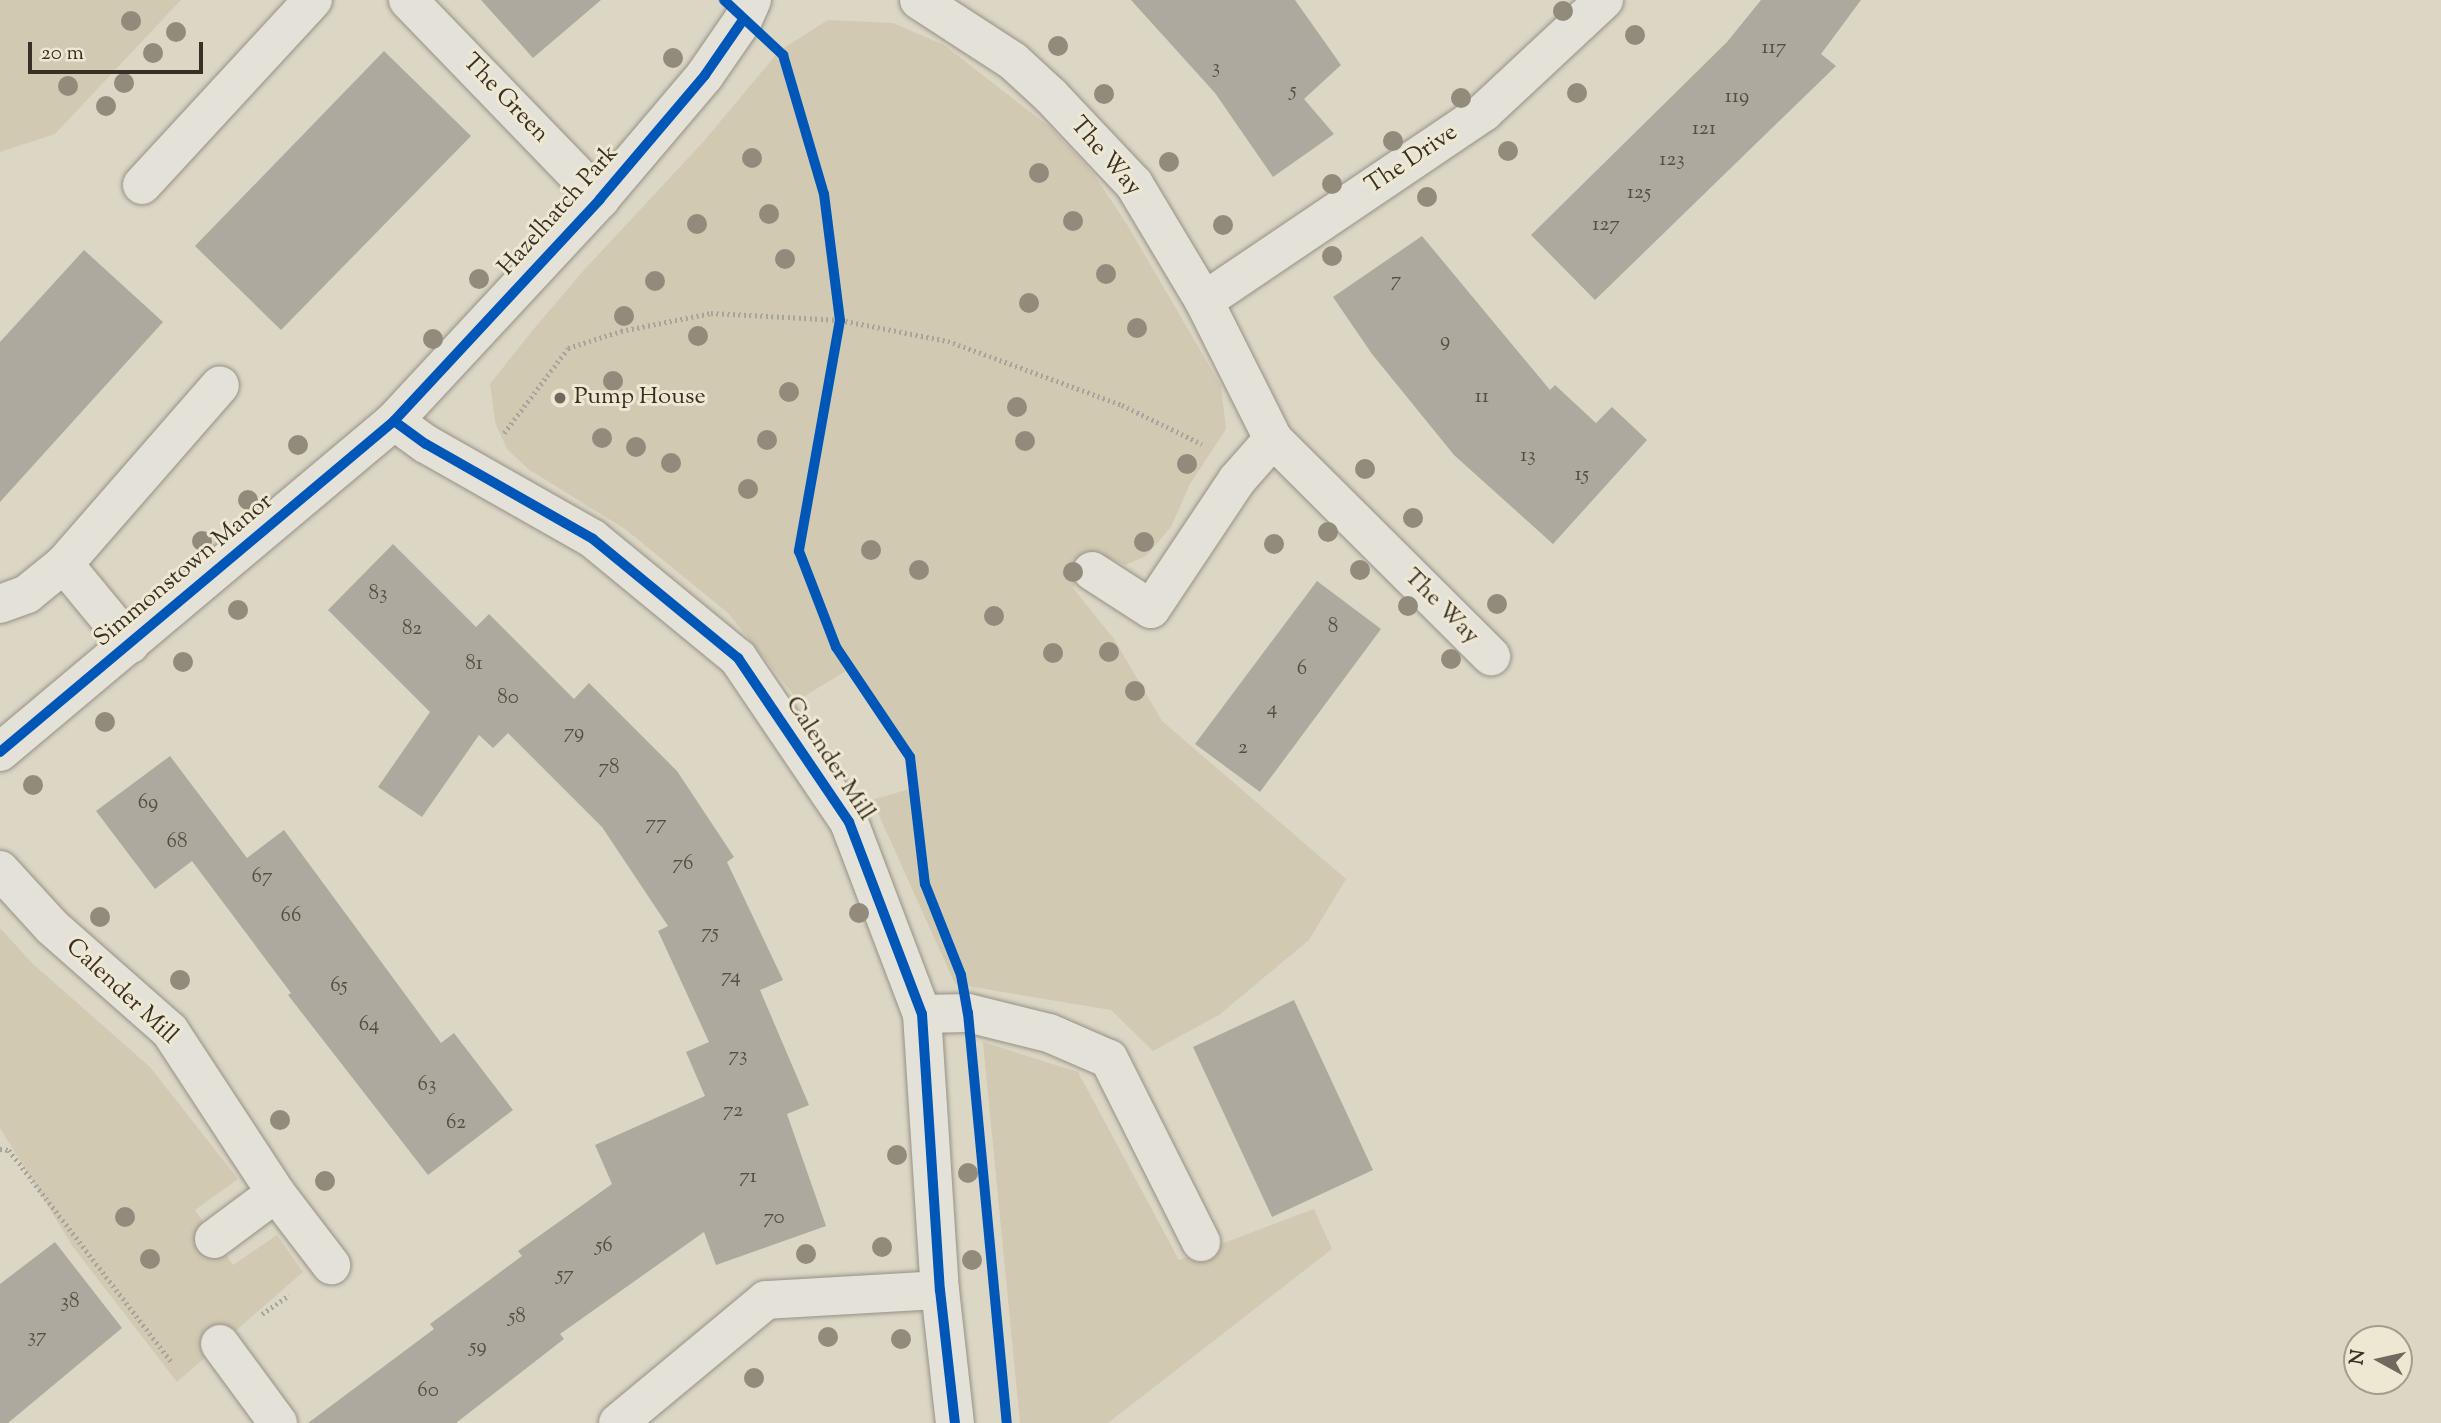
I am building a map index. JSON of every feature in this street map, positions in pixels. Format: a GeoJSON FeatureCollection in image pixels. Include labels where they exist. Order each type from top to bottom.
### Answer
{"type":"FeatureCollection","features":[{"type":"Feature","properties":{"kind":"street"},"geometry":{"type":"LineString","coordinates":[[142,185],[313,0]]}},
{"type":"Feature","properties":{"kind":"street","name":"The Green"},"geometry":{"type":"LineString","coordinates":[[408,0],[600,199]]}},
{"type":"Feature","properties":{"kind":"street","name":"Hazelhatch Park"},"geometry":{"type":"LineString","coordinates":[[394,421],[600,199],[705,75],[743,20],[752,0]]}},
{"type":"Feature","properties":{"kind":"street","name":"The Way"},"geometry":{"type":"LineString","coordinates":[[919,0],[1013,61],[1135,184],[1204,301],[1273,439],[1491,656]]}},
{"type":"Feature","properties":{"kind":"street","name":"The Drive"},"geometry":{"type":"LineString","coordinates":[[1204,301],[1484,111],[1604,0]]}},
{"type":"Feature","properties":{"kind":"street"},"geometry":{"type":"LineString","coordinates":[[0,604],[27,594],[64,564],[220,385]]}},
{"type":"Feature","properties":{"kind":"street","name":"Calender Mill"},"geometry":{"type":"LineString","coordinates":[[394,421],[426,444],[477,470],[593,538],[738,658],[849,822],[922,1014],[940,1290],[955,1423]]}},
{"type":"Feature","properties":{"kind":"street","name":"Simmonstown Manor"},"geometry":{"type":"LineString","coordinates":[[0,752],[394,421]]}},
{"type":"Feature","properties":{"kind":"street"},"geometry":{"type":"LineString","coordinates":[[1092,571],[1152,609],[1237,480],[1273,439]]}},
{"type":"Feature","properties":{"kind":"street"},"geometry":{"type":"LineString","coordinates":[[64,564],[130,644]]}},
{"type":"Feature","properties":{"kind":"street","name":"Calender Mill"},"geometry":{"type":"LineString","coordinates":[[0,870],[52,927],[170,1031],[276,1193],[331,1265]]}},
{"type":"Feature","properties":{"kind":"street"},"geometry":{"type":"LineString","coordinates":[[922,1014],[968,1013],[1049,1033],[1109,1059],[1201,1242]]}},
{"type":"Feature","properties":{"kind":"street"},"geometry":{"type":"LineString","coordinates":[[214,1239],[276,1193]]}},
{"type":"Feature","properties":{"kind":"street"},"geometry":{"type":"LineString","coordinates":[[618,1423],[766,1300],[940,1290]]}},
{"type":"Feature","properties":{"kind":"street"},"geometry":{"type":"LineString","coordinates":[[220,1344],[278,1423]]}},
{"type":"Feature","properties":{"kind":"path"},"geometry":{"type":"LineString","coordinates":[[838,332],[839,307]]}},
{"type":"Feature","properties":{"kind":"path"},"geometry":{"type":"LineString","coordinates":[[477,470],[568,348],[621,331],[711,313],[840,320],[948,341],[1122,405],[1213,450],[1237,480]]}},
{"type":"Feature","properties":{"kind":"path"},"geometry":{"type":"LineString","coordinates":[[0,1149],[9,1150],[179,1371],[331,1265]]}},
{"type":"Feature","properties":{"kind":"shaded area"},"geometry":{"type":"Polygon","coordinates":[[[0,0],[181,0],[55,134],[0,152],[0,0]]]}},
{"type":"Feature","properties":{"kind":"shaded area"},"geometry":{"type":"Polygon","coordinates":[[[828,20],[893,23],[944,45],[1052,129],[1093,173],[1128,226],[1221,386],[1226,429],[1190,484],[1171,527],[1146,556],[1125,565],[1098,553],[1073,588],[1114,639],[1162,721],[1346,879],[1309,940],[1219,1015],[1153,1051],[1111,1010],[955,984],[872,800],[913,788],[907,759],[846,671],[798,700],[728,613],[625,529],[528,469],[507,449],[495,422],[490,384],[532,331],[584,270],[704,141],[779,51],[828,20]]]}},
{"type":"Feature","properties":{"kind":"shaded area"},"geometry":{"type":"Polygon","coordinates":[[[0,928],[33,964],[150,1067],[238,1179],[195,1210],[233,1265],[277,1235],[303,1272],[177,1382],[73,1247],[0,1128],[0,928]]]}},
{"type":"Feature","properties":{"kind":"shaded area"},"geometry":{"type":"Polygon","coordinates":[[[983,1042],[1078,1072],[1179,1260],[1314,1209],[1332,1249],[1108,1423],[1020,1423],[983,1042]]]}},
{"type":"Feature","properties":{"kind":"building"},"geometry":{"type":"Polygon","coordinates":[[[481,0],[601,0],[533,58],[481,0]]]}},
{"type":"Feature","properties":{"kind":"building"},"geometry":{"type":"Polygon","coordinates":[[[1131,0],[1295,0],[1341,65],[1304,99],[1334,134],[1273,177],[1215,93],[1131,0]]]}},
{"type":"Feature","properties":{"kind":"building"},"geometry":{"type":"Polygon","coordinates":[[[1761,0],[1861,0],[1821,54],[1836,66],[1595,300],[1531,235],[1727,42],[1761,0]]]}},
{"type":"Feature","properties":{"kind":"building"},"geometry":{"type":"Polygon","coordinates":[[[384,51],[471,136],[281,330],[195,246],[384,51]]]}},
{"type":"Feature","properties":{"kind":"building"},"geometry":{"type":"Polygon","coordinates":[[[1422,236],[1550,390],[1555,385],[1596,423],[1612,407],[1647,440],[1553,544],[1454,455],[1372,354],[1333,297],[1422,236]]]}},
{"type":"Feature","properties":{"kind":"building"},"geometry":{"type":"Polygon","coordinates":[[[84,250],[163,322],[0,502],[0,342],[84,250]]]}},
{"type":"Feature","properties":{"kind":"building"},"geometry":{"type":"Polygon","coordinates":[[[393,544],[476,627],[489,614],[574,699],[589,683],[677,771],[734,857],[727,862],[783,980],[760,990],[809,1105],[787,1114],[826,1226],[716,1265],[704,1232],[560,1334],[564,1339],[456,1423],[308,1423],[434,1329],[430,1324],[522,1256],[518,1251],[612,1184],[595,1145],[705,1096],[686,1052],[709,1042],[658,931],[668,926],[602,827],[508,733],[493,748],[479,735],[422,817],[378,787],[430,712],[328,610],[393,544]]]}},
{"type":"Feature","properties":{"kind":"building"},"geometry":{"type":"Polygon","coordinates":[[[1317,581],[1381,629],[1260,792],[1195,744],[1317,581]]]}},
{"type":"Feature","properties":{"kind":"building"},"geometry":{"type":"Polygon","coordinates":[[[170,756],[247,858],[284,830],[441,1043],[454,1033],[513,1110],[428,1175],[288,995],[291,993],[192,861],[155,889],[96,811],[170,756]]]}},
{"type":"Feature","properties":{"kind":"building"},"geometry":{"type":"Polygon","coordinates":[[[1294,1000],[1373,1170],[1272,1217],[1193,1047],[1294,1000]]]}},
{"type":"Feature","properties":{"kind":"building"},"geometry":{"type":"Polygon","coordinates":[[[55,1242],[122,1328],[8,1423],[0,1423],[0,1284],[55,1242]]]}},
{"type":"Feature","properties":{"kind":"cycle path"},"geometry":{"type":"LineString","coordinates":[[724,0],[783,55],[824,194],[840,320],[799,551],[836,647],[910,757],[925,884],[961,975],[968,1013],[1007,1423]]}},
{"type":"Feature","properties":{"kind":"cycle path"},"geometry":{"type":"LineString","coordinates":[[0,752],[394,421],[600,199],[705,75],[743,20]]}},
{"type":"Feature","properties":{"kind":"cycle path"},"geometry":{"type":"LineString","coordinates":[[394,421],[426,444],[593,539],[738,658],[849,822],[922,1014],[940,1290],[955,1423]]}},
{"type":"Feature","properties":{"kind":"place","name":"Pump House"},"geometry":{"type":"Point","coordinates":[560,398]}}]}
